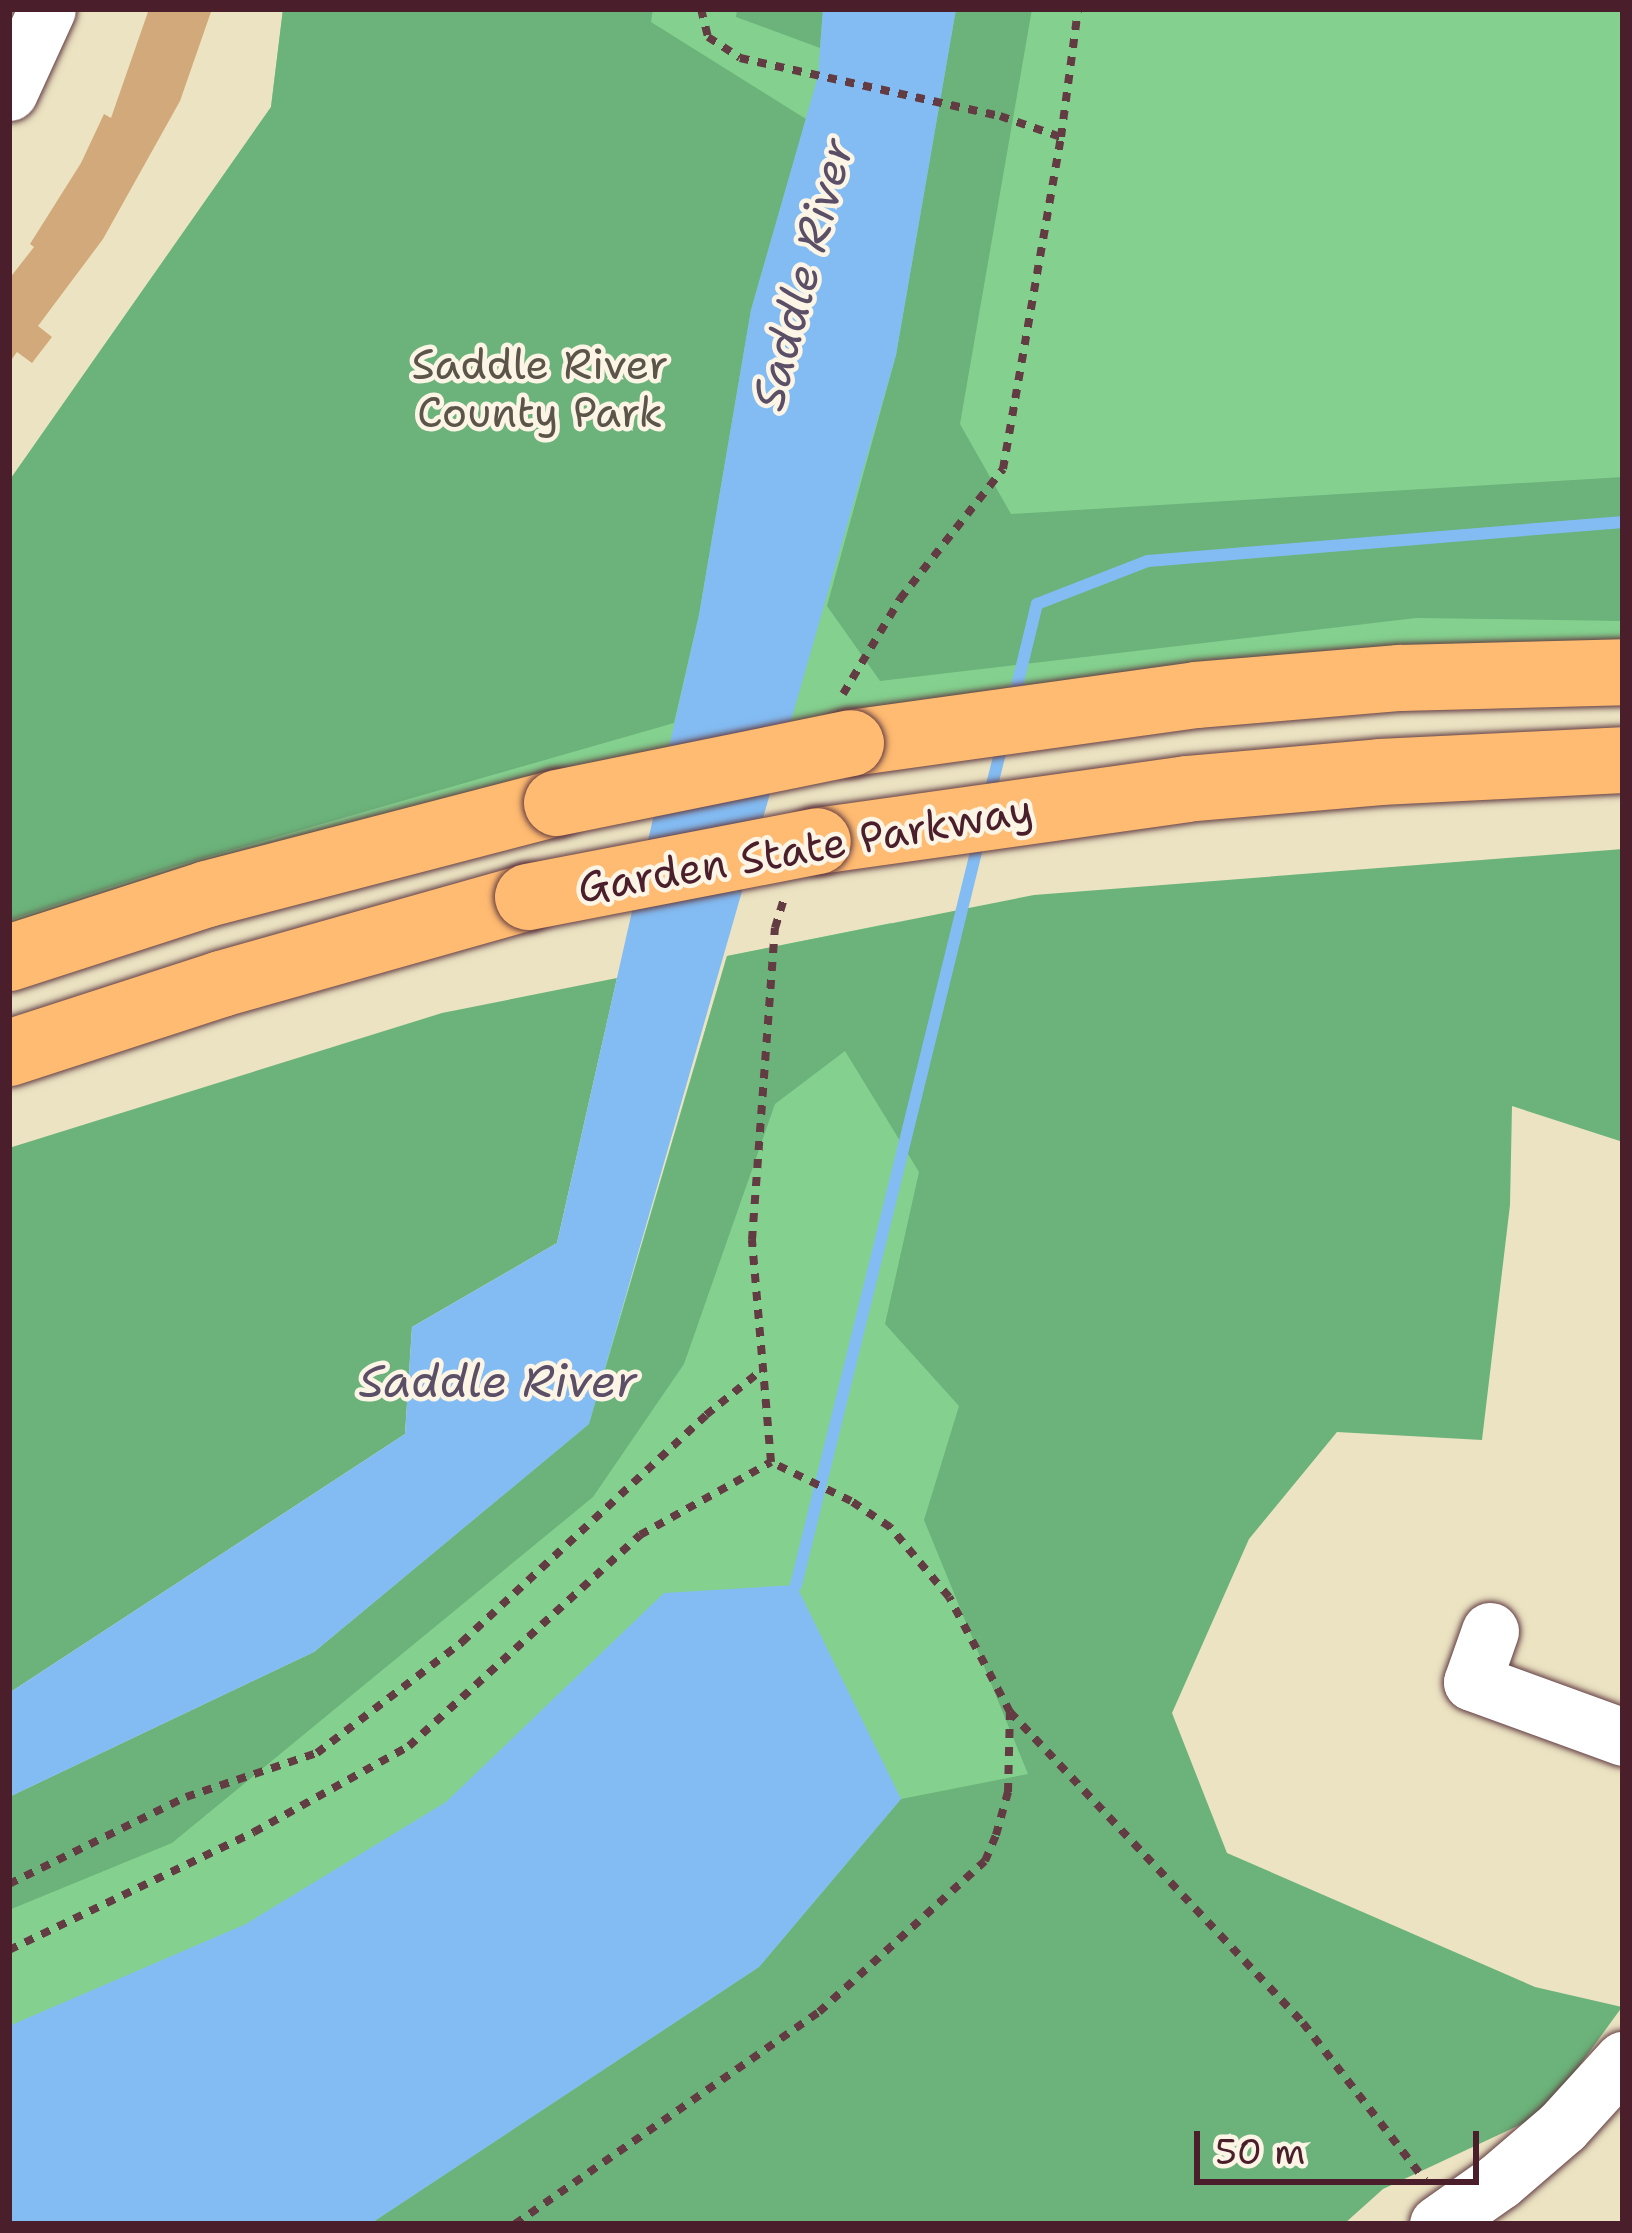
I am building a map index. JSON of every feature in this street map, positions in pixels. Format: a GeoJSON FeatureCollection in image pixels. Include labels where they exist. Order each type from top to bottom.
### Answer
{"type":"FeatureCollection","features":[{"type":"Feature","properties":{"kind":"highway","name":"Garden State Parkway"},"geometry":{"type":"LineString","coordinates":[[9,958],[251,882],[844,728],[1400,678],[1623,672]]}},
{"type":"Feature","properties":{"kind":"highway","name":"Garden State Parkway"},"geometry":{"type":"LineString","coordinates":[[9,1053],[221,984],[528,897],[803,863],[1186,789],[1381,772],[1623,760]]}},
{"type":"Feature","properties":{"kind":"street"},"geometry":{"type":"LineString","coordinates":[[9,92],[47,9]]}},
{"type":"Feature","properties":{"kind":"street"},"geometry":{"type":"LineString","coordinates":[[1490,1631],[1472,1682],[1623,1737]]}},
{"type":"Feature","properties":{"kind":"street"},"geometry":{"type":"LineString","coordinates":[[1458,2217],[1562,2127],[1623,2060]]}},
{"type":"Feature","properties":{"kind":"path"},"geometry":{"type":"LineString","coordinates":[[700,9],[708,37],[755,62],[1000,116],[1061,137]]}},
{"type":"Feature","properties":{"kind":"path"},"geometry":{"type":"LineString","coordinates":[[844,728],[844,691],[900,599],[1003,469],[1061,137],[1078,9]]}},
{"type":"Feature","properties":{"kind":"path"},"geometry":{"type":"LineString","coordinates":[[771,1462],[752,1240],[775,928],[803,863]]}},
{"type":"Feature","properties":{"kind":"path"},"geometry":{"type":"LineString","coordinates":[[9,1884],[186,1797],[317,1753],[462,1642],[706,1415],[764,1370]]}},
{"type":"Feature","properties":{"kind":"path"},"geometry":{"type":"LineString","coordinates":[[771,1462],[850,1501],[902,1540],[949,1598],[1010,1712],[1303,2023],[1458,2217]]}},
{"type":"Feature","properties":{"kind":"path"},"geometry":{"type":"LineString","coordinates":[[9,1950],[254,1832],[409,1745],[640,1535],[771,1462]]}},
{"type":"Feature","properties":{"kind":"path"},"geometry":{"type":"LineString","coordinates":[[515,2224],[819,2012],[985,1861],[1008,1792],[1010,1712]]}},
{"type":"Feature","properties":{"kind":"green space","name":"Saddle River County Park"},"geometry":{"type":"Polygon","coordinates":[[[283,9],[1623,9],[1623,669],[954,696],[9,960],[9,481],[271,107],[283,9]]]}},
{"type":"Feature","properties":{"kind":"green space"},"geometry":{"type":"Polygon","coordinates":[[[283,9],[653,9],[651,22],[806,119],[751,310],[699,615],[674,723],[172,867],[9,920],[9,481],[271,107],[283,9]]]}},
{"type":"Feature","properties":{"kind":"green space"},"geometry":{"type":"Polygon","coordinates":[[[737,9],[823,9],[820,48],[736,17],[737,9]]]}},
{"type":"Feature","properties":{"kind":"green space"},"geometry":{"type":"Polygon","coordinates":[[[956,9],[1032,9],[960,424],[1011,514],[1623,477],[1623,621],[1416,618],[880,681],[827,606],[896,355],[956,9]]]}},
{"type":"Feature","properties":{"kind":"green space"},"geometry":{"type":"Polygon","coordinates":[[[1623,849],[1623,1142],[1512,1106],[1510,1205],[1482,1440],[1337,1432],[1249,1539],[1172,1713],[1227,1853],[1535,1987],[1622,2007],[1545,2113],[1383,2189],[1344,2224],[370,2224],[759,1967],[901,1799],[1028,1774],[924,1520],[959,1406],[885,1324],[919,1172],[845,1051],[775,1104],[684,1364],[593,1497],[172,1843],[9,1910],[9,1797],[314,1652],[589,1424],[727,956],[1034,895],[1623,849]]]}},
{"type":"Feature","properties":{"kind":"green space"},"geometry":{"type":"Polygon","coordinates":[[[891,923],[1147,1787],[677,2224],[9,2224],[9,1797],[314,1652],[588,1424],[727,956],[891,923]]]}},
{"type":"Feature","properties":{"kind":"green space"},"geometry":{"type":"Polygon","coordinates":[[[617,978],[557,1243],[412,1327],[405,1434],[9,1693],[9,1148],[442,1013],[617,978]]]}},
{"type":"Feature","properties":{"kind":"water","name":"Saddle River"},"geometry":{"type":"Polygon","coordinates":[[[823,9],[956,9],[896,355],[589,1424],[314,1652],[9,1797],[9,1693],[405,1434],[412,1327],[557,1243],[699,615],[751,310],[818,76],[823,9]]]}},
{"type":"Feature","properties":{"kind":"water"},"geometry":{"type":"Polygon","coordinates":[[[796,1585],[901,1799],[759,1967],[370,2224],[9,2224],[9,2026],[246,1924],[446,1802],[664,1593],[796,1585]]]}},
{"type":"Feature","properties":{"kind":"building"},"geometry":{"type":"Polygon","coordinates":[[[149,9],[212,9],[180,101],[103,239],[38,326],[52,337],[32,363],[17,352],[9,363],[9,279],[34,247],[30,244],[81,163],[104,114],[111,118],[149,9]]]}},
{"type":"Feature","properties":{"kind":"waterway"},"geometry":{"type":"LineString","coordinates":[[1014,698],[1037,604],[1148,561],[1623,522]]}},
{"type":"Feature","properties":{"kind":"waterway"},"geometry":{"type":"LineString","coordinates":[[989,797],[1003,741]]}},
{"type":"Feature","properties":{"kind":"waterway"},"geometry":{"type":"LineString","coordinates":[[796,1585],[979,840]]}}]}
